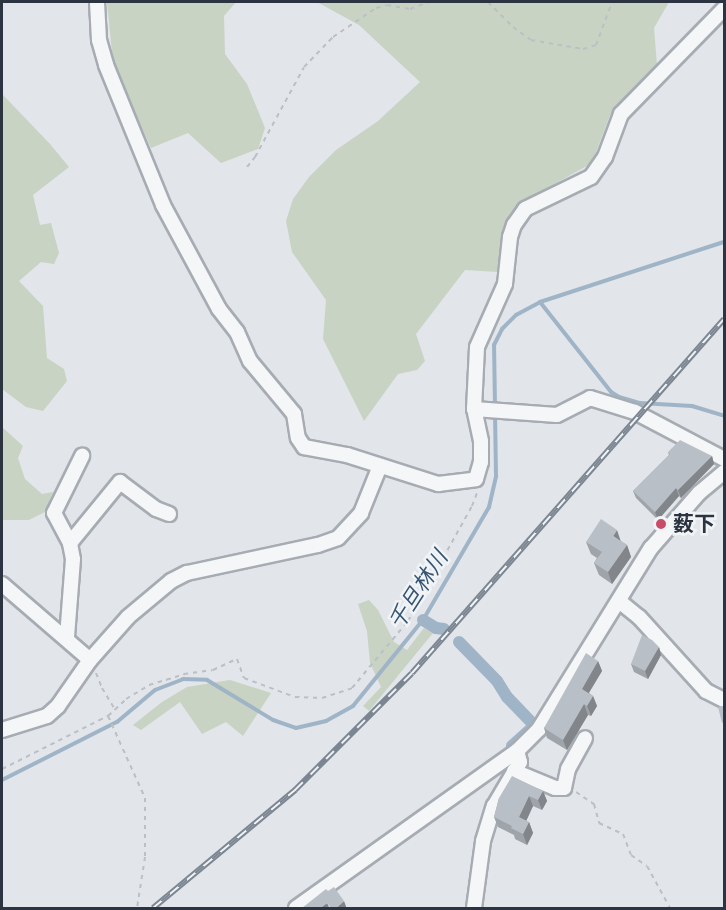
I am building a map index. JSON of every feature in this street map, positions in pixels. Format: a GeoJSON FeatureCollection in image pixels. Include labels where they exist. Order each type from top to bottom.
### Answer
{"type":"FeatureCollection","features":[{"type":"Feature","properties":{"kind":"street"},"geometry":{"type":"LineString","coordinates":[[97,2],[99,40],[106,65],[163,205],[219,309],[237,332],[253,367],[294,414],[298,438],[304,447],[347,455],[438,484],[476,479],[481,441],[474,409],[477,347],[505,284],[510,237],[514,225],[525,209],[591,177],[604,157],[621,114],[724,9]]}},
{"type":"Feature","properties":{"kind":"street"},"geometry":{"type":"LineString","coordinates":[[474,409],[557,415],[590,398],[635,412],[724,459]]}},
{"type":"Feature","properties":{"kind":"street"},"geometry":{"type":"LineString","coordinates":[[67,637],[73,559],[69,543],[54,513],[82,456]]}},
{"type":"Feature","properties":{"kind":"street"},"geometry":{"type":"LineString","coordinates":[[2,730],[47,716],[58,706],[90,660],[128,617],[171,581],[187,573],[318,545],[338,538],[361,513],[381,466]]}},
{"type":"Feature","properties":{"kind":"street"},"geometry":{"type":"LineString","coordinates":[[296,909],[517,751],[549,717],[651,548],[673,520],[699,493],[724,474]]}},
{"type":"Feature","properties":{"kind":"street"},"geometry":{"type":"LineString","coordinates":[[69,543],[120,482],[156,509],[169,514]]}},
{"type":"Feature","properties":{"kind":"street"},"geometry":{"type":"LineString","coordinates":[[2,584],[35,615],[67,637],[90,660]]}},
{"type":"Feature","properties":{"kind":"street"},"geometry":{"type":"LineString","coordinates":[[618,601],[639,617],[706,691],[724,700]]}},
{"type":"Feature","properties":{"kind":"street"},"geometry":{"type":"LineString","coordinates":[[514,771],[555,788],[564,788],[568,769],[585,738]]}},
{"type":"Feature","properties":{"kind":"street"},"geometry":{"type":"LineString","coordinates":[[474,909],[483,841],[494,806],[520,762],[517,751]]}},
{"type":"Feature","properties":{"kind":"path"},"geometry":{"type":"LineString","coordinates":[[247,167],[255,157],[304,67],[333,37],[376,8],[387,6],[410,9],[429,2]]}},
{"type":"Feature","properties":{"kind":"path"},"geometry":{"type":"LineString","coordinates":[[488,2],[513,27],[531,40],[583,49],[596,45],[612,2]]}},
{"type":"Feature","properties":{"kind":"path"},"geometry":{"type":"LineString","coordinates":[[2,769],[108,717],[126,699],[149,685],[184,674],[213,670],[237,659],[244,678],[295,697],[322,698],[352,688],[408,621],[419,603],[477,497],[476,479]]}},
{"type":"Feature","properties":{"kind":"path"},"geometry":{"type":"LineString","coordinates":[[90,660],[95,664],[102,688],[115,710]]}},
{"type":"Feature","properties":{"kind":"path"},"geometry":{"type":"LineString","coordinates":[[108,717],[145,798],[146,849],[137,909]]}},
{"type":"Feature","properties":{"kind":"path"},"geometry":{"type":"LineString","coordinates":[[564,788],[587,798],[597,809],[598,823],[623,834],[631,855],[647,866],[670,909]]}},
{"type":"Feature","properties":{"kind":"green space"},"geometry":{"type":"Polygon","coordinates":[[[107,2],[236,2],[224,16],[225,54],[247,84],[265,128],[258,149],[221,163],[188,133],[151,148],[113,63],[107,2]]]}},
{"type":"Feature","properties":{"kind":"green space"},"geometry":{"type":"Polygon","coordinates":[[[317,2],[669,2],[654,28],[657,65],[610,115],[592,163],[524,201],[507,225],[498,272],[465,270],[416,334],[425,361],[417,370],[398,374],[364,421],[323,339],[326,300],[292,252],[286,221],[293,199],[309,177],[336,150],[378,121],[420,82],[359,25],[317,2]]]}},
{"type":"Feature","properties":{"kind":"green space"},"geometry":{"type":"Polygon","coordinates":[[[2,94],[69,167],[33,195],[40,225],[51,223],[59,253],[54,264],[41,262],[19,281],[43,306],[47,358],[64,369],[67,381],[43,411],[26,407],[2,389],[2,94]]]}},
{"type":"Feature","properties":{"kind":"green space"},"geometry":{"type":"Polygon","coordinates":[[[2,427],[23,446],[18,458],[25,479],[42,494],[53,492],[45,512],[29,520],[2,520],[2,427]]]}},
{"type":"Feature","properties":{"kind":"green space"},"geometry":{"type":"Polygon","coordinates":[[[369,600],[378,610],[394,642],[407,650],[424,628],[433,633],[369,711],[363,706],[381,687],[370,663],[367,631],[358,604],[369,600]]]}},
{"type":"Feature","properties":{"kind":"green space"},"geometry":{"type":"Polygon","coordinates":[[[230,680],[271,693],[243,736],[226,722],[202,734],[180,702],[141,730],[133,725],[162,702],[187,687],[230,680]]]}},
{"type":"Feature","properties":{"kind":"building"},"geometry":{"type":"Polygon","coordinates":[[[680,440],[712,456],[678,490],[676,488],[655,512],[633,491],[670,454],[668,452],[680,440]]]}},
{"type":"Feature","properties":{"kind":"building"},"geometry":{"type":"Polygon","coordinates":[[[601,519],[617,530],[613,536],[627,545],[608,572],[594,563],[602,552],[586,542],[601,519]]]}},
{"type":"Feature","properties":{"kind":"building"},"geometry":{"type":"Polygon","coordinates":[[[642,635],[659,647],[645,671],[631,664],[642,635]]]}},
{"type":"Feature","properties":{"kind":"building"},"geometry":{"type":"Polygon","coordinates":[[[586,653],[598,661],[582,689],[593,696],[587,706],[584,704],[563,740],[544,728],[586,653]]]}},
{"type":"Feature","properties":{"kind":"building"},"geometry":{"type":"Polygon","coordinates":[[[724,706],[724,722],[722,723],[718,707],[724,706]]]}},
{"type":"Feature","properties":{"kind":"building"},"geometry":{"type":"Polygon","coordinates":[[[512,776],[543,791],[538,800],[529,796],[519,817],[529,822],[523,834],[494,817],[499,798],[512,776]]]}},
{"type":"Feature","properties":{"kind":"building"},"geometry":{"type":"Polygon","coordinates":[[[334,887],[344,901],[335,909],[327,903],[319,909],[302,908],[326,889],[328,891],[334,887]]]}},
{"type":"Feature","properties":{"kind":"waterway","name":"千旦林川"},"geometry":{"type":"LineString","coordinates":[[495,406],[494,345],[502,329],[516,315],[540,302],[724,242]]}},
{"type":"Feature","properties":{"kind":"waterway"},"geometry":{"type":"LineString","coordinates":[[540,302],[611,392],[619,397],[640,403],[692,406],[724,416]]}},
{"type":"Feature","properties":{"kind":"waterway","name":"千旦林川"},"geometry":{"type":"LineString","coordinates":[[2,780],[117,722],[155,690],[183,679],[207,680],[273,720],[296,728],[326,721],[353,706],[423,620],[489,507],[496,476],[495,414]]}},
{"type":"Feature","properties":{"kind":"waterway"},"geometry":{"type":"LineString","coordinates":[[423,620],[436,628],[444,629]]}},
{"type":"Feature","properties":{"kind":"waterway"},"geometry":{"type":"LineString","coordinates":[[459,642],[497,681],[507,697],[532,723],[532,728],[512,746]]}},
{"type":"Feature","properties":{"kind":"railway"},"geometry":{"type":"LineString","coordinates":[[153,908],[295,790],[412,673],[724,319]]}},
{"type":"Feature","properties":{"kind":"place","name":"薮下"},"geometry":{"type":"Point","coordinates":[661,524]}}]}
